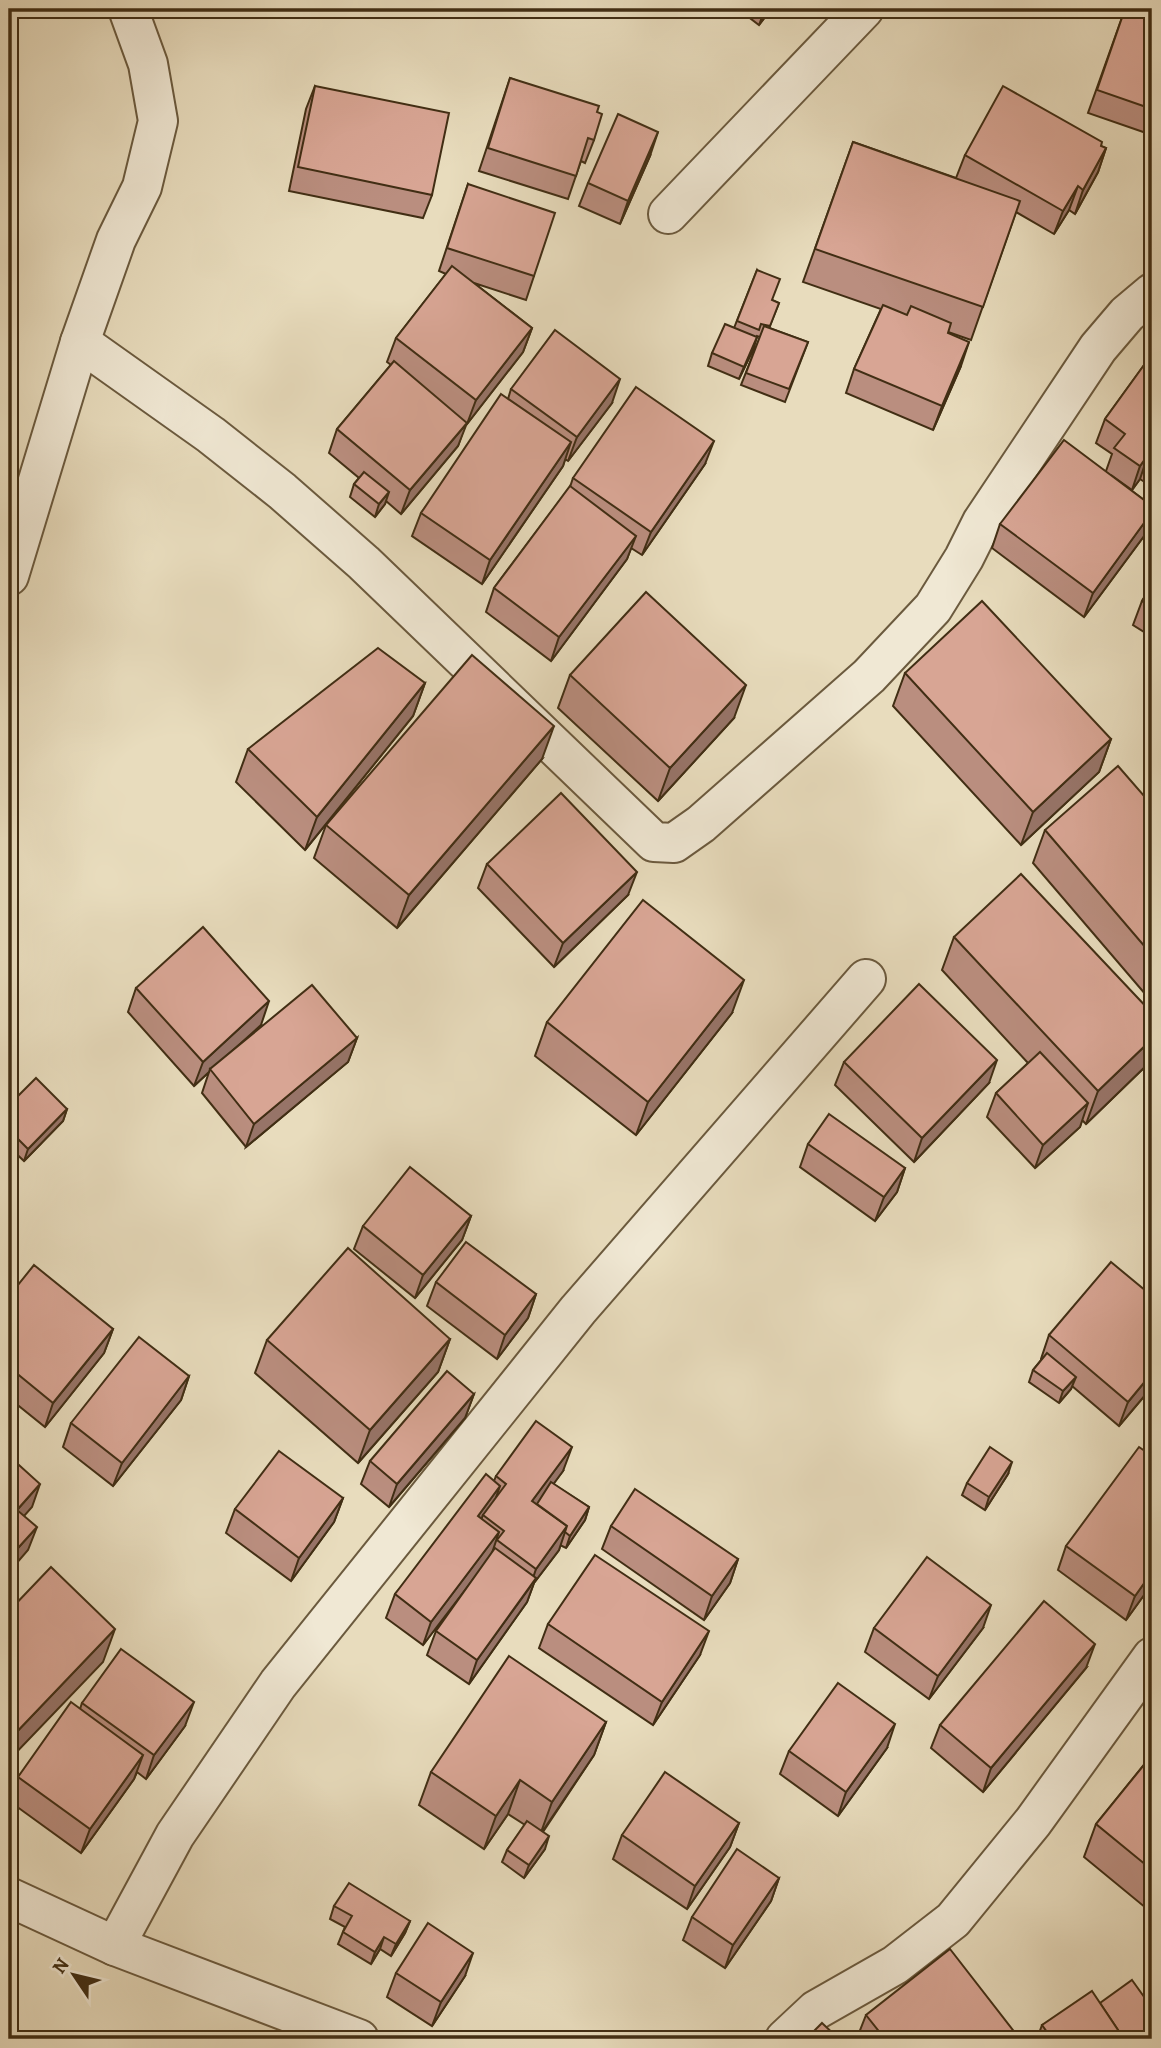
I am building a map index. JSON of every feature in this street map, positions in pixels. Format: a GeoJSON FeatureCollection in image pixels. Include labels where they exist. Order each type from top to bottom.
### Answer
{"type":"FeatureCollection","features":[{"type":"Feature","properties":{"kind":"street"},"geometry":{"type":"LineString","coordinates":[[9,576],[80,342],[116,240],[142,187],[158,121],[148,64],[128,9]]}},
{"type":"Feature","properties":{"kind":"street"},"geometry":{"type":"LineString","coordinates":[[668,214],[864,9]]}},
{"type":"Feature","properties":{"kind":"street"},"geometry":{"type":"LineString","coordinates":[[80,342],[211,435],[282,491],[364,562],[654,842],[674,843],[701,824],[869,676],[933,608],[964,558],[982,522],[1098,348],[1127,314],[1152,293]]}},
{"type":"Feature","properties":{"kind":"street"},"geometry":{"type":"LineString","coordinates":[[115,1946],[175,1835],[278,1684],[578,1310],[866,979]]}},
{"type":"Feature","properties":{"kind":"street"},"geometry":{"type":"LineString","coordinates":[[785,2039],[816,2010],[895,1965],[953,1920],[1033,1822],[1152,1657]]}},
{"type":"Feature","properties":{"kind":"street"},"geometry":{"type":"LineString","coordinates":[[9,1897],[115,1946],[359,2039]]}},
{"type":"Feature","properties":{"kind":"building"},"geometry":{"type":"Polygon","coordinates":[[[1125,9],[1152,9],[1152,109],[1097,90],[1125,9]]]}},
{"type":"Feature","properties":{"kind":"building"},"geometry":{"type":"Polygon","coordinates":[[[510,78],[599,106],[597,112],[602,114],[594,140],[588,138],[576,176],[488,148],[510,78]]]}},
{"type":"Feature","properties":{"kind":"building"},"geometry":{"type":"Polygon","coordinates":[[[315,86],[449,113],[432,195],[298,167],[315,86]]]}},
{"type":"Feature","properties":{"kind":"building"},"geometry":{"type":"Polygon","coordinates":[[[1003,86],[1102,142],[1101,146],[1106,148],[1083,190],[1078,186],[1063,211],[965,155],[1003,86]]]}},
{"type":"Feature","properties":{"kind":"building"},"geometry":{"type":"Polygon","coordinates":[[[618,114],[658,132],[628,201],[588,183],[618,114]]]}},
{"type":"Feature","properties":{"kind":"building"},"geometry":{"type":"Polygon","coordinates":[[[853,142],[1020,201],[983,307],[815,249],[853,142]]]}},
{"type":"Feature","properties":{"kind":"building"},"geometry":{"type":"Polygon","coordinates":[[[468,184],[555,213],[534,276],[447,248],[468,184]]]}},
{"type":"Feature","properties":{"kind":"building"},"geometry":{"type":"Polygon","coordinates":[[[452,266],[532,328],[476,400],[396,338],[452,266]]]}},
{"type":"Feature","properties":{"kind":"building"},"geometry":{"type":"Polygon","coordinates":[[[757,270],[780,279],[772,300],[779,303],[770,326],[761,324],[759,330],[737,321],[757,270]]]}},
{"type":"Feature","properties":{"kind":"building"},"geometry":{"type":"Polygon","coordinates":[[[883,305],[907,315],[911,306],[951,323],[948,333],[969,342],[942,406],[854,369],[883,305]]]}},
{"type":"Feature","properties":{"kind":"building"},"geometry":{"type":"Polygon","coordinates":[[[725,324],[757,337],[744,367],[712,353],[725,324]]]}},
{"type":"Feature","properties":{"kind":"building"},"geometry":{"type":"Polygon","coordinates":[[[764,326],[808,342],[789,389],[746,373],[764,326]]]}},
{"type":"Feature","properties":{"kind":"building"},"geometry":{"type":"Polygon","coordinates":[[[555,330],[620,379],[577,437],[511,389],[555,330]]]}},
{"type":"Feature","properties":{"kind":"building"},"geometry":{"type":"Polygon","coordinates":[[[1152,354],[1152,458],[1148,455],[1140,466],[1114,448],[1125,434],[1105,419],[1152,354]]]}},
{"type":"Feature","properties":{"kind":"building"},"geometry":{"type":"Polygon","coordinates":[[[394,361],[467,423],[410,490],[337,429],[394,361]]]}},
{"type":"Feature","properties":{"kind":"building"},"geometry":{"type":"Polygon","coordinates":[[[636,387],[714,441],[651,532],[573,478],[636,387]]]}},
{"type":"Feature","properties":{"kind":"building"},"geometry":{"type":"Polygon","coordinates":[[[501,394],[571,442],[490,560],[421,513],[501,394]]]}},
{"type":"Feature","properties":{"kind":"building"},"geometry":{"type":"Polygon","coordinates":[[[1064,440],[1152,506],[1152,512],[1093,593],[1000,524],[1064,440]]]}},
{"type":"Feature","properties":{"kind":"building"},"geometry":{"type":"Polygon","coordinates":[[[364,472],[389,492],[379,504],[354,484],[364,472]]]}},
{"type":"Feature","properties":{"kind":"building"},"geometry":{"type":"Polygon","coordinates":[[[570,486],[636,536],[559,637],[494,588],[570,486]]]}},
{"type":"Feature","properties":{"kind":"building"},"geometry":{"type":"Polygon","coordinates":[[[1152,585],[1152,608],[1142,601],[1152,585]]]}},
{"type":"Feature","properties":{"kind":"building"},"geometry":{"type":"Polygon","coordinates":[[[646,592],[746,685],[670,768],[570,675],[646,592]]]}},
{"type":"Feature","properties":{"kind":"building"},"geometry":{"type":"Polygon","coordinates":[[[982,601],[1111,739],[1033,812],[905,673],[982,601]]]}},
{"type":"Feature","properties":{"kind":"building"},"geometry":{"type":"Polygon","coordinates":[[[378,648],[425,683],[317,817],[248,749],[378,648]]]}},
{"type":"Feature","properties":{"kind":"building"},"geometry":{"type":"Polygon","coordinates":[[[472,655],[554,726],[409,895],[326,825],[472,655]]]}},
{"type":"Feature","properties":{"kind":"building"},"geometry":{"type":"Polygon","coordinates":[[[1118,766],[1152,805],[1152,955],[1045,830],[1118,766]]]}},
{"type":"Feature","properties":{"kind":"building"},"geometry":{"type":"Polygon","coordinates":[[[561,793],[637,872],[563,943],[487,864],[561,793]]]}},
{"type":"Feature","properties":{"kind":"building"},"geometry":{"type":"Polygon","coordinates":[[[1021,874],[1152,1013],[1152,1039],[1098,1091],[954,937],[1021,874]]]}},
{"type":"Feature","properties":{"kind":"building"},"geometry":{"type":"Polygon","coordinates":[[[643,900],[744,980],[648,1102],[547,1022],[643,900]]]}},
{"type":"Feature","properties":{"kind":"building"},"geometry":{"type":"Polygon","coordinates":[[[203,927],[269,1001],[203,1062],[136,988],[203,927]]]}},
{"type":"Feature","properties":{"kind":"building"},"geometry":{"type":"Polygon","coordinates":[[[919,984],[997,1060],[922,1138],[844,1062],[919,984]]]}},
{"type":"Feature","properties":{"kind":"building"},"geometry":{"type":"Polygon","coordinates":[[[312,985],[357,1038],[254,1124],[210,1069],[312,985]]]}},
{"type":"Feature","properties":{"kind":"building"},"geometry":{"type":"Polygon","coordinates":[[[1040,1052],[1088,1103],[1043,1145],[996,1093],[1040,1052]]]}},
{"type":"Feature","properties":{"kind":"building"},"geometry":{"type":"Polygon","coordinates":[[[36,1078],[67,1109],[28,1149],[9,1130],[9,1105],[36,1078]]]}},
{"type":"Feature","properties":{"kind":"building"},"geometry":{"type":"Polygon","coordinates":[[[829,1114],[905,1168],[884,1197],[808,1144],[829,1114]]]}},
{"type":"Feature","properties":{"kind":"building"},"geometry":{"type":"Polygon","coordinates":[[[410,1167],[471,1216],[423,1275],[363,1226],[410,1167]]]}},
{"type":"Feature","properties":{"kind":"building"},"geometry":{"type":"Polygon","coordinates":[[[466,1242],[536,1294],[505,1335],[436,1282],[466,1242]]]}},
{"type":"Feature","properties":{"kind":"building"},"geometry":{"type":"Polygon","coordinates":[[[348,1248],[450,1339],[370,1430],[267,1340],[348,1248]]]}},
{"type":"Feature","properties":{"kind":"building"},"geometry":{"type":"Polygon","coordinates":[[[1111,1262],[1152,1296],[1152,1373],[1128,1402],[1049,1335],[1111,1262]]]}},
{"type":"Feature","properties":{"kind":"building"},"geometry":{"type":"Polygon","coordinates":[[[34,1265],[113,1329],[53,1403],[9,1367],[9,1296],[34,1265]]]}},
{"type":"Feature","properties":{"kind":"building"},"geometry":{"type":"Polygon","coordinates":[[[139,1337],[189,1376],[122,1463],[71,1423],[139,1337]]]}},
{"type":"Feature","properties":{"kind":"building"},"geometry":{"type":"Polygon","coordinates":[[[1047,1353],[1076,1377],[1063,1391],[1033,1370],[1047,1353]]]}},
{"type":"Feature","properties":{"kind":"building"},"geometry":{"type":"Polygon","coordinates":[[[447,1371],[474,1394],[397,1484],[370,1461],[447,1371]]]}},
{"type":"Feature","properties":{"kind":"building"},"geometry":{"type":"Polygon","coordinates":[[[536,1421],[572,1447],[532,1501],[567,1526],[536,1569],[497,1540],[504,1531],[483,1515],[506,1484],[496,1476],[536,1421]]]}},
{"type":"Feature","properties":{"kind":"building"},"geometry":{"type":"Polygon","coordinates":[[[990,1447],[1012,1462],[989,1497],[967,1483],[990,1447]]]}},
{"type":"Feature","properties":{"kind":"building"},"geometry":{"type":"Polygon","coordinates":[[[1139,1447],[1152,1456],[1152,1572],[1135,1596],[1066,1546],[1139,1447]]]}},
{"type":"Feature","properties":{"kind":"building"},"geometry":{"type":"Polygon","coordinates":[[[279,1451],[343,1498],[299,1558],[235,1509],[279,1451]]]}},
{"type":"Feature","properties":{"kind":"building"},"geometry":{"type":"Polygon","coordinates":[[[9,1456],[40,1484],[17,1510],[37,1527],[9,1558],[9,1456]]]}},
{"type":"Feature","properties":{"kind":"building"},"geometry":{"type":"Polygon","coordinates":[[[486,1474],[500,1486],[478,1516],[499,1532],[431,1622],[395,1594],[486,1474]]]}},
{"type":"Feature","properties":{"kind":"building"},"geometry":{"type":"Polygon","coordinates":[[[551,1482],[589,1507],[570,1536],[565,1532],[567,1526],[537,1504],[551,1482]]]}},
{"type":"Feature","properties":{"kind":"building"},"geometry":{"type":"Polygon","coordinates":[[[635,1489],[738,1559],[712,1596],[611,1526],[635,1489]]]}},
{"type":"Feature","properties":{"kind":"building"},"geometry":{"type":"Polygon","coordinates":[[[495,1548],[536,1578],[477,1660],[436,1631],[495,1548]]]}},
{"type":"Feature","properties":{"kind":"building"},"geometry":{"type":"Polygon","coordinates":[[[595,1555],[709,1631],[662,1702],[548,1624],[595,1555]]]}},
{"type":"Feature","properties":{"kind":"building"},"geometry":{"type":"Polygon","coordinates":[[[927,1557],[991,1605],[938,1676],[874,1628],[927,1557]]]}},
{"type":"Feature","properties":{"kind":"building"},"geometry":{"type":"Polygon","coordinates":[[[51,1567],[115,1629],[9,1740],[9,1611],[51,1567]]]}},
{"type":"Feature","properties":{"kind":"building"},"geometry":{"type":"Polygon","coordinates":[[[1044,1601],[1095,1644],[991,1768],[940,1725],[1044,1601]]]}},
{"type":"Feature","properties":{"kind":"building"},"geometry":{"type":"Polygon","coordinates":[[[121,1649],[194,1702],[154,1755],[82,1703],[121,1649]]]}},
{"type":"Feature","properties":{"kind":"building"},"geometry":{"type":"Polygon","coordinates":[[[509,1656],[606,1722],[552,1802],[520,1780],[496,1816],[431,1772],[509,1656]]]}},
{"type":"Feature","properties":{"kind":"building"},"geometry":{"type":"Polygon","coordinates":[[[838,1683],[895,1724],[846,1792],[789,1751],[838,1683]]]}},
{"type":"Feature","properties":{"kind":"building"},"geometry":{"type":"Polygon","coordinates":[[[71,1702],[143,1755],[90,1829],[18,1777],[71,1702]]]}},
{"type":"Feature","properties":{"kind":"building"},"geometry":{"type":"Polygon","coordinates":[[[1152,1755],[1152,1870],[1096,1824],[1152,1755]]]}},
{"type":"Feature","properties":{"kind":"building"},"geometry":{"type":"Polygon","coordinates":[[[665,1772],[739,1823],[695,1886],[622,1835],[665,1772]]]}},
{"type":"Feature","properties":{"kind":"building"},"geometry":{"type":"Polygon","coordinates":[[[527,1821],[549,1836],[529,1865],[507,1850],[527,1821]]]}},
{"type":"Feature","properties":{"kind":"building"},"geometry":{"type":"Polygon","coordinates":[[[737,1849],[779,1878],[733,1945],[692,1917],[737,1849]]]}},
{"type":"Feature","properties":{"kind":"building"},"geometry":{"type":"Polygon","coordinates":[[[349,1883],[410,1921],[396,1944],[384,1937],[375,1952],[343,1932],[352,1916],[334,1906],[349,1883]]]}},
{"type":"Feature","properties":{"kind":"building"},"geometry":{"type":"Polygon","coordinates":[[[428,1923],[473,1953],[441,2002],[396,1973],[428,1923]]]}},
{"type":"Feature","properties":{"kind":"building"},"geometry":{"type":"Polygon","coordinates":[[[950,1949],[1016,2034],[1009,2039],[885,2039],[866,2015],[950,1949]]]}},
{"type":"Feature","properties":{"kind":"building"},"geometry":{"type":"Polygon","coordinates":[[[1132,1980],[1152,2008],[1152,2032],[1142,2039],[1124,2039],[1100,2003],[1132,1980]]]}},
{"type":"Feature","properties":{"kind":"building"},"geometry":{"type":"Polygon","coordinates":[[[1092,1991],[1124,2039],[1052,2039],[1042,2025],[1092,1991]]]}},
{"type":"Feature","properties":{"kind":"building"},"geometry":{"type":"Polygon","coordinates":[[[822,2023],[839,2039],[806,2039],[822,2023]]]}}]}
